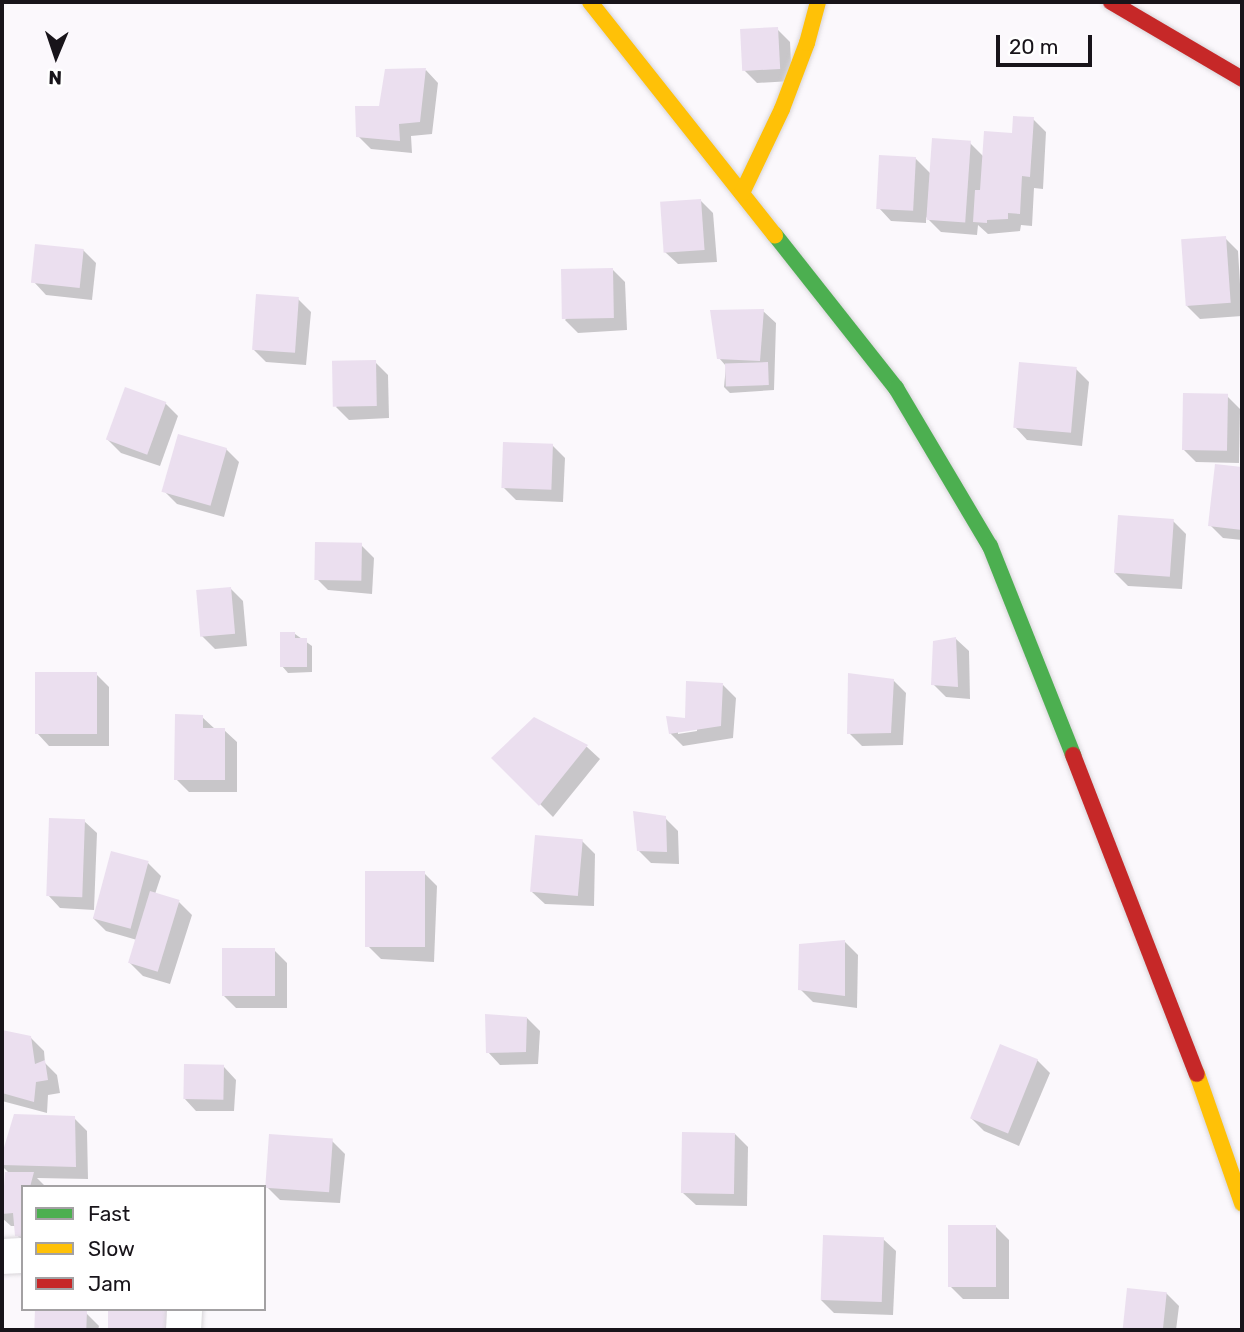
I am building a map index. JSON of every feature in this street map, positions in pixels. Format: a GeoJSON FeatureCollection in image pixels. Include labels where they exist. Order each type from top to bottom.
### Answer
{"type":"FeatureCollection","features":[{"type":"Feature","properties":{"kind":"street"},"geometry":{"type":"LineString","coordinates":[[590,2],[896,388],[990,546],[1177,1016],[1242,1203]]}},
{"type":"Feature","properties":{"kind":"street"},"geometry":{"type":"LineString","coordinates":[[741,193],[782,109],[807,43],[818,2]]}},
{"type":"Feature","properties":{"kind":"street"},"geometry":{"type":"LineString","coordinates":[[1111,2],[1122,11],[1242,79]]}},
{"type":"Feature","properties":{"kind":"street"},"geometry":{"type":"LineString","coordinates":[[2,1256],[21,1255]]}},
{"type":"Feature","properties":{"kind":"street"},"geometry":{"type":"LineString","coordinates":[[183,1330],[184,1311]]}},
{"type":"Feature","properties":{"kind":"building"},"geometry":{"type":"Polygon","coordinates":[[[778,27],[780,69],[742,71],[740,29],[778,27]]]}},
{"type":"Feature","properties":{"kind":"building"},"geometry":{"type":"Polygon","coordinates":[[[426,68],[420,122],[399,124],[400,141],[356,137],[355,106],[379,106],[385,69],[426,68]]]}},
{"type":"Feature","properties":{"kind":"building"},"geometry":{"type":"Polygon","coordinates":[[[1013,116],[1034,117],[1030,177],[1022,176],[1020,214],[1008,213],[1008,219],[987,220],[987,223],[973,222],[975,190],[980,190],[984,131],[1012,133],[1013,116]]]}},
{"type":"Feature","properties":{"kind":"building"},"geometry":{"type":"Polygon","coordinates":[[[932,138],[971,141],[965,223],[926,220],[932,138]]]}},
{"type":"Feature","properties":{"kind":"building"},"geometry":{"type":"Polygon","coordinates":[[[879,155],[916,157],[913,211],[876,209],[879,155]]]}},
{"type":"Feature","properties":{"kind":"building"},"geometry":{"type":"Polygon","coordinates":[[[701,199],[705,250],[664,253],[660,202],[701,199]]]}},
{"type":"Feature","properties":{"kind":"building"},"geometry":{"type":"Polygon","coordinates":[[[1226,236],[1231,303],[1186,306],[1181,239],[1226,236]]]}},
{"type":"Feature","properties":{"kind":"building"},"geometry":{"type":"Polygon","coordinates":[[[35,244],[84,249],[80,288],[31,283],[35,244]]]}},
{"type":"Feature","properties":{"kind":"building"},"geometry":{"type":"Polygon","coordinates":[[[613,268],[614,318],[562,319],[561,269],[613,268]]]}},
{"type":"Feature","properties":{"kind":"building"},"geometry":{"type":"Polygon","coordinates":[[[256,294],[299,297],[295,353],[252,350],[256,294]]]}},
{"type":"Feature","properties":{"kind":"building"},"geometry":{"type":"Polygon","coordinates":[[[764,309],[760,361],[717,359],[710,310],[764,309]]]}},
{"type":"Feature","properties":{"kind":"building"},"geometry":{"type":"Polygon","coordinates":[[[376,360],[377,406],[333,407],[332,361],[376,360]]]}},
{"type":"Feature","properties":{"kind":"building"},"geometry":{"type":"Polygon","coordinates":[[[768,362],[769,385],[726,386],[725,364],[768,362]]]}},
{"type":"Feature","properties":{"kind":"building"},"geometry":{"type":"Polygon","coordinates":[[[1019,362],[1077,367],[1071,433],[1013,428],[1019,362]]]}},
{"type":"Feature","properties":{"kind":"building"},"geometry":{"type":"Polygon","coordinates":[[[125,387],[166,402],[147,455],[106,440],[125,387]]]}},
{"type":"Feature","properties":{"kind":"building"},"geometry":{"type":"Polygon","coordinates":[[[1183,393],[1228,394],[1227,451],[1182,450],[1183,393]]]}},
{"type":"Feature","properties":{"kind":"building"},"geometry":{"type":"Polygon","coordinates":[[[178,434],[227,448],[210,506],[161,492],[178,434]]]}},
{"type":"Feature","properties":{"kind":"building"},"geometry":{"type":"Polygon","coordinates":[[[503,442],[553,444],[551,490],[501,488],[503,442]]]}},
{"type":"Feature","properties":{"kind":"building"},"geometry":{"type":"Polygon","coordinates":[[[1215,464],[1242,467],[1242,530],[1208,526],[1215,464]]]}},
{"type":"Feature","properties":{"kind":"building"},"geometry":{"type":"Polygon","coordinates":[[[1118,515],[1174,519],[1170,577],[1114,573],[1118,515]]]}},
{"type":"Feature","properties":{"kind":"building"},"geometry":{"type":"Polygon","coordinates":[[[315,542],[362,543],[361,581],[314,580],[315,542]]]}},
{"type":"Feature","properties":{"kind":"building"},"geometry":{"type":"Polygon","coordinates":[[[231,587],[235,634],[200,637],[196,590],[231,587]]]}},
{"type":"Feature","properties":{"kind":"building"},"geometry":{"type":"Polygon","coordinates":[[[280,632],[295,632],[295,638],[307,638],[307,667],[280,667],[280,632]]]}},
{"type":"Feature","properties":{"kind":"building"},"geometry":{"type":"Polygon","coordinates":[[[956,637],[958,687],[931,685],[933,641],[956,637]]]}},
{"type":"Feature","properties":{"kind":"building"},"geometry":{"type":"Polygon","coordinates":[[[35,672],[97,672],[97,734],[35,734],[35,672]]]}},
{"type":"Feature","properties":{"kind":"building"},"geometry":{"type":"Polygon","coordinates":[[[848,673],[894,679],[891,733],[847,734],[848,673]]]}},
{"type":"Feature","properties":{"kind":"building"},"geometry":{"type":"Polygon","coordinates":[[[686,681],[723,683],[721,726],[669,734],[666,716],[685,718],[686,681]]]}},
{"type":"Feature","properties":{"kind":"building"},"geometry":{"type":"Polygon","coordinates":[[[175,714],[203,715],[203,728],[225,728],[225,780],[174,780],[175,714]]]}},
{"type":"Feature","properties":{"kind":"building"},"geometry":{"type":"Polygon","coordinates":[[[534,717],[588,745],[539,806],[491,758],[534,717]]]}},
{"type":"Feature","properties":{"kind":"building"},"geometry":{"type":"Polygon","coordinates":[[[633,811],[666,816],[667,852],[637,851],[633,811]]]}},
{"type":"Feature","properties":{"kind":"building"},"geometry":{"type":"Polygon","coordinates":[[[49,818],[85,819],[82,897],[46,896],[49,818]]]}},
{"type":"Feature","properties":{"kind":"building"},"geometry":{"type":"Polygon","coordinates":[[[535,835],[583,839],[578,896],[530,892],[535,835]]]}},
{"type":"Feature","properties":{"kind":"building"},"geometry":{"type":"Polygon","coordinates":[[[111,851],[149,861],[131,929],[93,919],[111,851]]]}},
{"type":"Feature","properties":{"kind":"building"},"geometry":{"type":"Polygon","coordinates":[[[365,871],[425,871],[425,947],[365,947],[365,871]]]}},
{"type":"Feature","properties":{"kind":"building"},"geometry":{"type":"Polygon","coordinates":[[[150,891],[180,900],[158,972],[128,963],[150,891]]]}},
{"type":"Feature","properties":{"kind":"building"},"geometry":{"type":"Polygon","coordinates":[[[845,940],[845,996],[798,990],[799,944],[845,940]]]}},
{"type":"Feature","properties":{"kind":"building"},"geometry":{"type":"Polygon","coordinates":[[[222,948],[275,948],[275,996],[222,996],[222,948]]]}},
{"type":"Feature","properties":{"kind":"building"},"geometry":{"type":"Polygon","coordinates":[[[485,1014],[527,1017],[526,1052],[486,1053],[485,1014]]]}},
{"type":"Feature","properties":{"kind":"building"},"geometry":{"type":"Polygon","coordinates":[[[2,1030],[31,1036],[35,1064],[45,1060],[48,1080],[36,1082],[34,1102],[2,1093],[2,1030]]]}},
{"type":"Feature","properties":{"kind":"building"},"geometry":{"type":"Polygon","coordinates":[[[1000,1044],[1038,1059],[1008,1134],[970,1118],[1000,1044]]]}},
{"type":"Feature","properties":{"kind":"building"},"geometry":{"type":"Polygon","coordinates":[[[184,1064],[224,1065],[223,1100],[183,1099],[184,1064]]]}},
{"type":"Feature","properties":{"kind":"building"},"geometry":{"type":"Polygon","coordinates":[[[14,1114],[75,1116],[76,1167],[2,1165],[2,1154],[14,1114]]]}},
{"type":"Feature","properties":{"kind":"building"},"geometry":{"type":"Polygon","coordinates":[[[682,1132],[735,1133],[734,1194],[681,1193],[682,1132]]]}},
{"type":"Feature","properties":{"kind":"building"},"geometry":{"type":"Polygon","coordinates":[[[269,1134],[333,1138],[329,1192],[266,1188],[269,1134]]]}},
{"type":"Feature","properties":{"kind":"building"},"geometry":{"type":"Polygon","coordinates":[[[5,1172],[34,1172],[31,1185],[21,1185],[21,1237],[15,1236],[13,1213],[2,1214],[5,1172]]]}},
{"type":"Feature","properties":{"kind":"building"},"geometry":{"type":"Polygon","coordinates":[[[948,1225],[996,1225],[996,1287],[948,1287],[948,1225]]]}},
{"type":"Feature","properties":{"kind":"building"},"geometry":{"type":"Polygon","coordinates":[[[823,1235],[884,1237],[882,1302],[821,1300],[823,1235]]]}},
{"type":"Feature","properties":{"kind":"building"},"geometry":{"type":"Polygon","coordinates":[[[1127,1288],[1167,1292],[1163,1330],[1123,1330],[1127,1288]]]}},
{"type":"Feature","properties":{"kind":"building"},"geometry":{"type":"Polygon","coordinates":[[[35,1311],[87,1311],[86,1330],[34,1330],[35,1311]]]}},
{"type":"Feature","properties":{"kind":"building"},"geometry":{"type":"Polygon","coordinates":[[[108,1311],[171,1311],[171,1330],[108,1330],[108,1311]]]}},
{"type":"Feature","properties":{"kind":"traffic: fast"},"geometry":{"type":"LineString","coordinates":[[775,235],[896,388],[990,546],[1073,755]]}},
{"type":"Feature","properties":{"kind":"traffic: slow"},"geometry":{"type":"LineString","coordinates":[[590,2],[775,235]]}},
{"type":"Feature","properties":{"kind":"traffic: slow"},"geometry":{"type":"LineString","coordinates":[[742,193],[782,109],[807,43],[818,2]]}},
{"type":"Feature","properties":{"kind":"traffic: slow"},"geometry":{"type":"LineString","coordinates":[[1197,1074],[1242,1203]]}},
{"type":"Feature","properties":{"kind":"traffic: jam"},"geometry":{"type":"LineString","coordinates":[[1111,2],[1242,79]]}},
{"type":"Feature","properties":{"kind":"traffic: jam"},"geometry":{"type":"LineString","coordinates":[[1073,755],[1197,1074]]}}]}
